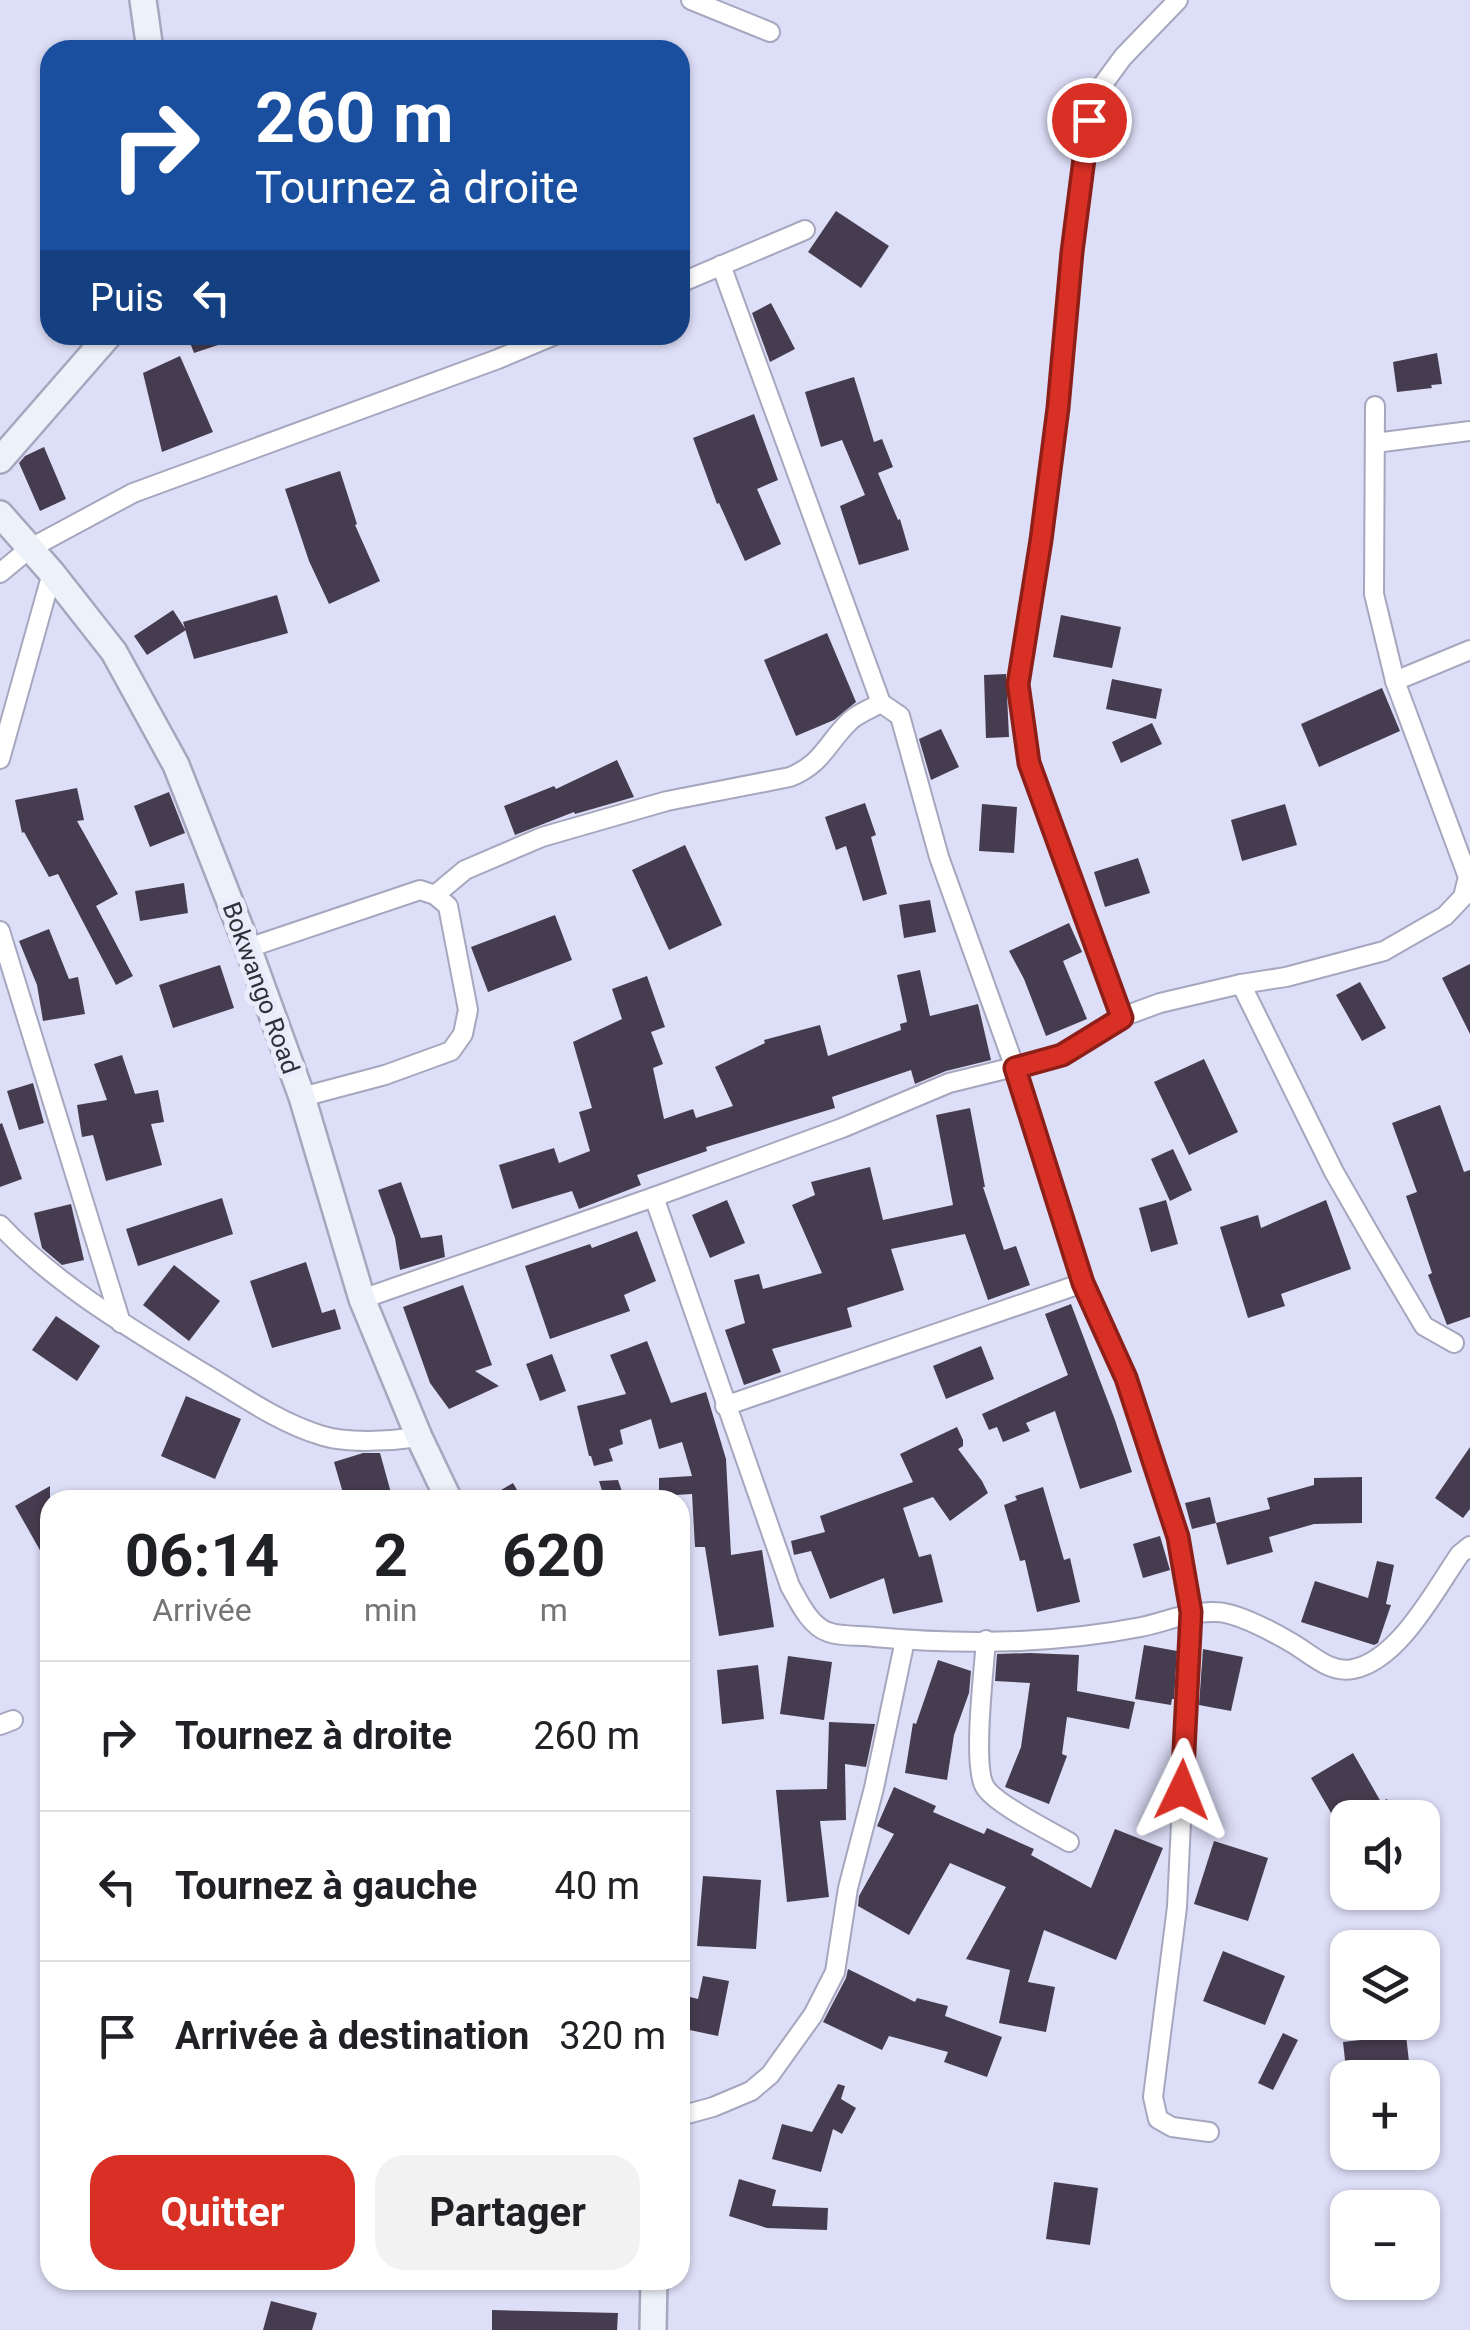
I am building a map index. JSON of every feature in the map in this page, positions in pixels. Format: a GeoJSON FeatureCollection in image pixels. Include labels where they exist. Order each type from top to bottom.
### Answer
{"type":"FeatureCollection","features":[{"type":"Feature","properties":{"kind":"street"},"geometry":{"type":"LineString","coordinates":[[143,0],[149,40]]}},
{"type":"Feature","properties":{"kind":"street"},"geometry":{"type":"LineString","coordinates":[[692,0],[770,32]]}},
{"type":"Feature","properties":{"kind":"street"},"geometry":{"type":"LineString","coordinates":[[1122,1018],[1029,763],[1018,684],[1058,408],[1089,120],[1098,91],[1122,57],[1178,0]]}},
{"type":"Feature","properties":{"kind":"street"},"geometry":{"type":"LineString","coordinates":[[690,278],[805,230]]}},
{"type":"Feature","properties":{"kind":"street"},"geometry":{"type":"LineString","coordinates":[[721,266],[881,704],[900,716],[939,857],[1015,1068],[1083,1283],[1126,1378],[1178,1537],[1191,1612],[1176,1907],[1153,2097],[1158,2119],[1172,2127],[1209,2132]]}},
{"type":"Feature","properties":{"kind":"street"},"geometry":{"type":"LineString","coordinates":[[0,460],[100,345]]}},
{"type":"Feature","properties":{"kind":"street"},"geometry":{"type":"LineString","coordinates":[[0,573],[29,549],[133,493],[532,345]]}},
{"type":"Feature","properties":{"kind":"street"},"geometry":{"type":"LineString","coordinates":[[362,1299],[842,1128],[949,1083],[1062,1055],[1122,1018],[1160,1003],[1286,977],[1384,951],[1445,916],[1463,897],[1468,876],[1395,682],[1374,594],[1375,406]]}},
{"type":"Feature","properties":{"kind":"street"},"geometry":{"type":"LineString","coordinates":[[1375,444],[1470,432]]}},
{"type":"Feature","properties":{"kind":"street","name":"Bokwango Road"},"geometry":{"type":"LineString","coordinates":[[0,514],[52,572],[114,652],[176,765],[302,1097],[362,1299],[444,1490]]}},
{"type":"Feature","properties":{"kind":"street"},"geometry":{"type":"LineString","coordinates":[[0,759],[52,572]]}},
{"type":"Feature","properties":{"kind":"street"},"geometry":{"type":"LineString","coordinates":[[1395,682],[1470,650]]}},
{"type":"Feature","properties":{"kind":"street"},"geometry":{"type":"LineString","coordinates":[[435,894],[465,870],[542,838],[668,802],[806,771],[853,718],[881,704]]}},
{"type":"Feature","properties":{"kind":"street"},"geometry":{"type":"LineString","coordinates":[[248,948],[420,890],[435,894],[448,906],[468,1010],[462,1034],[451,1052],[302,1097]]}},
{"type":"Feature","properties":{"kind":"street"},"geometry":{"type":"LineString","coordinates":[[0,931],[122,1324]]}},
{"type":"Feature","properties":{"kind":"street"},"geometry":{"type":"LineString","coordinates":[[1241,984],[1334,1172],[1386,1262],[1424,1326],[1454,1343]]}},
{"type":"Feature","properties":{"kind":"street"},"geometry":{"type":"LineString","coordinates":[[654,1197],[790,1586],[806,1614],[827,1632],[905,1640],[1054,1640],[1144,1627],[1191,1612],[1220,1612],[1292,1643],[1325,1665],[1350,1670],[1379,1660],[1406,1631],[1460,1554],[1470,1546]]}},
{"type":"Feature","properties":{"kind":"street"},"geometry":{"type":"LineString","coordinates":[[0,1225],[22,1249],[122,1324],[280,1419],[324,1437],[389,1441],[419,1437]]}},
{"type":"Feature","properties":{"kind":"street"},"geometry":{"type":"LineString","coordinates":[[725,1406],[1083,1283]]}},
{"type":"Feature","properties":{"kind":"street"},"geometry":{"type":"LineString","coordinates":[[690,2112],[750,2091],[770,2075],[813,2014],[835,1972],[848,1888],[905,1640]]}},
{"type":"Feature","properties":{"kind":"street"},"geometry":{"type":"LineString","coordinates":[[986,1640],[978,1766],[985,1789],[1069,1842]]}},
{"type":"Feature","properties":{"kind":"street"},"geometry":{"type":"LineString","coordinates":[[653,2330],[654,2290]]}},
{"type":"Feature","properties":{"kind":"building"},"geometry":{"type":"Polygon","coordinates":[[[836,211],[889,246],[861,288],[808,252],[836,211]]]}},
{"type":"Feature","properties":{"kind":"building"},"geometry":{"type":"Polygon","coordinates":[[[771,303],[795,349],[770,362],[752,313],[771,303]]]}},
{"type":"Feature","properties":{"kind":"building"},"geometry":{"type":"Polygon","coordinates":[[[191,345],[218,345],[194,353],[191,345]]]}},
{"type":"Feature","properties":{"kind":"building"},"geometry":{"type":"Polygon","coordinates":[[[1437,353],[1442,384],[1397,392],[1393,362],[1437,353]]]}},
{"type":"Feature","properties":{"kind":"building"},"geometry":{"type":"Polygon","coordinates":[[[180,356],[213,432],[162,452],[143,373],[180,356]]]}},
{"type":"Feature","properties":{"kind":"building"},"geometry":{"type":"Polygon","coordinates":[[[854,377],[874,442],[882,439],[893,467],[878,473],[900,519],[909,550],[859,565],[840,506],[865,495],[842,440],[821,447],[805,392],[854,377]]]}},
{"type":"Feature","properties":{"kind":"building"},"geometry":{"type":"Polygon","coordinates":[[[754,414],[778,480],[757,489],[781,544],[745,561],[717,504],[693,438],[754,414]]]}},
{"type":"Feature","properties":{"kind":"building"},"geometry":{"type":"Polygon","coordinates":[[[44,447],[66,499],[40,511],[19,463],[44,447]]]}},
{"type":"Feature","properties":{"kind":"building"},"geometry":{"type":"Polygon","coordinates":[[[340,471],[355,525],[380,581],[329,604],[309,561],[285,489],[340,471]]]}},
{"type":"Feature","properties":{"kind":"building"},"geometry":{"type":"Polygon","coordinates":[[[277,595],[288,633],[194,659],[183,622],[277,595]]]}},
{"type":"Feature","properties":{"kind":"building"},"geometry":{"type":"Polygon","coordinates":[[[173,610],[186,630],[147,655],[134,636],[173,610]]]}},
{"type":"Feature","properties":{"kind":"building"},"geometry":{"type":"Polygon","coordinates":[[[1061,615],[1121,627],[1112,668],[1053,657],[1061,615]]]}},
{"type":"Feature","properties":{"kind":"building"},"geometry":{"type":"Polygon","coordinates":[[[827,633],[856,702],[834,720],[796,736],[764,660],[827,633]]]}},
{"type":"Feature","properties":{"kind":"building"},"geometry":{"type":"Polygon","coordinates":[[[1006,674],[1009,737],[986,738],[984,675],[1006,674]]]}},
{"type":"Feature","properties":{"kind":"building"},"geometry":{"type":"Polygon","coordinates":[[[1112,679],[1162,689],[1156,719],[1106,709],[1112,679]]]}},
{"type":"Feature","properties":{"kind":"building"},"geometry":{"type":"Polygon","coordinates":[[[1382,688],[1400,731],[1319,767],[1301,724],[1382,688]]]}},
{"type":"Feature","properties":{"kind":"building"},"geometry":{"type":"Polygon","coordinates":[[[1152,723],[1162,744],[1121,763],[1112,742],[1152,723]]]}},
{"type":"Feature","properties":{"kind":"building"},"geometry":{"type":"Polygon","coordinates":[[[941,729],[959,767],[931,780],[919,739],[941,729]]]}},
{"type":"Feature","properties":{"kind":"building"},"geometry":{"type":"Polygon","coordinates":[[[617,760],[634,797],[574,812],[515,835],[504,806],[554,786],[556,789],[617,760]]]}},
{"type":"Feature","properties":{"kind":"building"},"geometry":{"type":"Polygon","coordinates":[[[77,788],[84,820],[77,821],[118,894],[96,906],[133,976],[116,985],[58,874],[49,877],[22,833],[15,800],[77,788]]]}},
{"type":"Feature","properties":{"kind":"building"},"geometry":{"type":"Polygon","coordinates":[[[169,792],[185,833],[150,847],[134,806],[169,792]]]}},
{"type":"Feature","properties":{"kind":"building"},"geometry":{"type":"Polygon","coordinates":[[[865,803],[876,835],[871,837],[887,894],[863,901],[846,846],[836,850],[825,817],[865,803]]]}},
{"type":"Feature","properties":{"kind":"building"},"geometry":{"type":"Polygon","coordinates":[[[982,804],[1017,807],[1014,853],[979,851],[982,804]]]}},
{"type":"Feature","properties":{"kind":"building"},"geometry":{"type":"Polygon","coordinates":[[[1285,804],[1297,845],[1242,861],[1231,820],[1285,804]]]}},
{"type":"Feature","properties":{"kind":"building"},"geometry":{"type":"Polygon","coordinates":[[[685,845],[722,925],[669,950],[632,870],[685,845]]]}},
{"type":"Feature","properties":{"kind":"building"},"geometry":{"type":"Polygon","coordinates":[[[1138,858],[1150,893],[1105,907],[1094,872],[1138,858]]]}},
{"type":"Feature","properties":{"kind":"building"},"geometry":{"type":"Polygon","coordinates":[[[184,883],[188,913],[140,921],[135,891],[184,883]]]}},
{"type":"Feature","properties":{"kind":"building"},"geometry":{"type":"Polygon","coordinates":[[[930,900],[936,932],[904,938],[899,905],[930,900]]]}},
{"type":"Feature","properties":{"kind":"building"},"geometry":{"type":"Polygon","coordinates":[[[555,915],[572,960],[488,992],[471,947],[555,915]]]}},
{"type":"Feature","properties":{"kind":"building"},"geometry":{"type":"Polygon","coordinates":[[[1069,923],[1082,952],[1063,961],[1087,1019],[1046,1036],[1009,951],[1069,923]]]}},
{"type":"Feature","properties":{"kind":"building"},"geometry":{"type":"Polygon","coordinates":[[[49,929],[69,979],[78,977],[85,1014],[43,1021],[37,985],[19,941],[49,929]]]}},
{"type":"Feature","properties":{"kind":"building"},"geometry":{"type":"Polygon","coordinates":[[[1470,964],[1470,1034],[1442,978],[1470,964]]]}},
{"type":"Feature","properties":{"kind":"building"},"geometry":{"type":"Polygon","coordinates":[[[220,965],[234,1008],[173,1028],[159,985],[220,965]]]}},
{"type":"Feature","properties":{"kind":"building"},"geometry":{"type":"Polygon","coordinates":[[[920,970],[930,1016],[978,1004],[991,1060],[946,1071],[915,1084],[911,1070],[832,1097],[835,1108],[706,1147],[707,1151],[637,1175],[641,1185],[579,1209],[572,1191],[512,1209],[499,1165],[554,1148],[559,1163],[590,1151],[579,1112],[592,1108],[573,1042],[622,1019],[612,989],[647,976],[665,1027],[651,1032],[663,1064],[653,1068],[664,1119],[693,1109],[696,1118],[733,1106],[715,1067],[765,1043],[764,1040],[820,1025],[828,1056],[901,1030],[900,1024],[907,1022],[897,975],[920,970]]]}},
{"type":"Feature","properties":{"kind":"building"},"geometry":{"type":"Polygon","coordinates":[[[1360,982],[1386,1028],[1362,1041],[1336,995],[1360,982]]]}},
{"type":"Feature","properties":{"kind":"building"},"geometry":{"type":"Polygon","coordinates":[[[122,1055],[135,1094],[158,1090],[164,1122],[151,1124],[162,1165],[106,1181],[93,1135],[82,1137],[77,1105],[107,1100],[94,1064],[122,1055]]]}},
{"type":"Feature","properties":{"kind":"building"},"geometry":{"type":"Polygon","coordinates":[[[1204,1059],[1238,1132],[1189,1155],[1154,1082],[1204,1059]]]}},
{"type":"Feature","properties":{"kind":"building"},"geometry":{"type":"Polygon","coordinates":[[[33,1083],[44,1123],[19,1130],[7,1091],[33,1083]]]}},
{"type":"Feature","properties":{"kind":"building"},"geometry":{"type":"Polygon","coordinates":[[[1440,1105],[1464,1172],[1470,1170],[1470,1317],[1447,1325],[1406,1196],[1417,1192],[1392,1123],[1440,1105]]]}},
{"type":"Feature","properties":{"kind":"building"},"geometry":{"type":"Polygon","coordinates":[[[970,1108],[983,1187],[1004,1250],[1016,1246],[1030,1285],[988,1300],[965,1234],[891,1249],[904,1290],[847,1308],[852,1327],[772,1349],[781,1372],[744,1385],[725,1330],[745,1323],[734,1280],[759,1274],[763,1289],[822,1273],[792,1205],[815,1195],[811,1182],[870,1167],[883,1220],[953,1205],[936,1115],[970,1108]]]}},
{"type":"Feature","properties":{"kind":"building"},"geometry":{"type":"Polygon","coordinates":[[[0,1124],[22,1179],[0,1187],[0,1124]]]}},
{"type":"Feature","properties":{"kind":"building"},"geometry":{"type":"Polygon","coordinates":[[[1173,1149],[1192,1190],[1170,1201],[1151,1159],[1173,1149]]]}},
{"type":"Feature","properties":{"kind":"building"},"geometry":{"type":"Polygon","coordinates":[[[401,1182],[421,1238],[442,1235],[445,1257],[400,1270],[395,1238],[378,1190],[401,1182]]]}},
{"type":"Feature","properties":{"kind":"building"},"geometry":{"type":"Polygon","coordinates":[[[222,1198],[233,1234],[138,1266],[126,1229],[222,1198]]]}},
{"type":"Feature","properties":{"kind":"building"},"geometry":{"type":"Polygon","coordinates":[[[727,1200],[745,1243],[710,1258],[692,1215],[727,1200]]]}},
{"type":"Feature","properties":{"kind":"building"},"geometry":{"type":"Polygon","coordinates":[[[1166,1200],[1178,1244],[1151,1252],[1139,1208],[1166,1200]]]}},
{"type":"Feature","properties":{"kind":"building"},"geometry":{"type":"Polygon","coordinates":[[[1326,1200],[1351,1269],[1281,1294],[1285,1306],[1248,1318],[1220,1227],[1258,1215],[1261,1228],[1326,1200]]]}},
{"type":"Feature","properties":{"kind":"building"},"geometry":{"type":"Polygon","coordinates":[[[71,1204],[84,1260],[62,1265],[42,1248],[34,1213],[71,1204]]]}},
{"type":"Feature","properties":{"kind":"building"},"geometry":{"type":"Polygon","coordinates":[[[637,1231],[656,1281],[624,1295],[630,1311],[550,1339],[525,1266],[637,1231]]]}},
{"type":"Feature","properties":{"kind":"building"},"geometry":{"type":"Polygon","coordinates":[[[306,1262],[322,1313],[335,1309],[341,1329],[272,1348],[250,1281],[306,1262]]]}},
{"type":"Feature","properties":{"kind":"building"},"geometry":{"type":"Polygon","coordinates":[[[174,1265],[220,1301],[189,1341],[143,1305],[174,1265]]]}},
{"type":"Feature","properties":{"kind":"building"},"geometry":{"type":"Polygon","coordinates":[[[463,1285],[492,1365],[475,1371],[499,1386],[449,1409],[430,1383],[403,1307],[463,1285]]]}},
{"type":"Feature","properties":{"kind":"building"},"geometry":{"type":"Polygon","coordinates":[[[1071,1304],[1132,1472],[1080,1489],[1055,1411],[1026,1423],[1030,1431],[1003,1442],[997,1427],[989,1430],[982,1414],[1068,1375],[1045,1314],[1071,1304]]]}},
{"type":"Feature","properties":{"kind":"building"},"geometry":{"type":"Polygon","coordinates":[[[56,1316],[100,1346],[77,1381],[32,1350],[56,1316]]]}},
{"type":"Feature","properties":{"kind":"building"},"geometry":{"type":"Polygon","coordinates":[[[647,1341],[671,1403],[706,1392],[726,1459],[731,1555],[762,1550],[774,1627],[719,1636],[705,1547],[695,1547],[692,1494],[690,1490],[659,1490],[659,1478],[692,1476],[682,1442],[659,1449],[651,1419],[620,1430],[623,1444],[609,1449],[613,1461],[594,1466],[577,1406],[626,1394],[610,1355],[647,1341]]]}},
{"type":"Feature","properties":{"kind":"building"},"geometry":{"type":"Polygon","coordinates":[[[981,1346],[994,1379],[946,1399],[933,1366],[981,1346]]]}},
{"type":"Feature","properties":{"kind":"building"},"geometry":{"type":"Polygon","coordinates":[[[552,1354],[566,1391],[540,1401],[526,1364],[552,1354]]]}},
{"type":"Feature","properties":{"kind":"building"},"geometry":{"type":"Polygon","coordinates":[[[186,1396],[241,1419],[215,1479],[161,1456],[186,1396]]]}},
{"type":"Feature","properties":{"kind":"building"},"geometry":{"type":"Polygon","coordinates":[[[957,1427],[963,1440],[958,1449],[988,1493],[950,1521],[933,1497],[903,1508],[919,1557],[931,1554],[943,1602],[893,1614],[884,1578],[830,1599],[811,1551],[794,1555],[791,1541],[825,1532],[820,1516],[913,1482],[900,1454],[957,1427]]]}},
{"type":"Feature","properties":{"kind":"building"},"geometry":{"type":"Polygon","coordinates":[[[1470,1447],[1470,1509],[1463,1518],[1435,1498],[1470,1447]]]}},
{"type":"Feature","properties":{"kind":"building"},"geometry":{"type":"Polygon","coordinates":[[[363,1453],[380,1453],[390,1490],[342,1490],[334,1462],[363,1453]]]}},
{"type":"Feature","properties":{"kind":"building"},"geometry":{"type":"Polygon","coordinates":[[[1362,1477],[1362,1523],[1314,1524],[1269,1537],[1273,1552],[1227,1565],[1216,1523],[1270,1509],[1267,1498],[1314,1485],[1314,1478],[1362,1477]]]}},
{"type":"Feature","properties":{"kind":"building"},"geometry":{"type":"Polygon","coordinates":[[[618,1480],[622,1490],[602,1490],[599,1481],[618,1480]]]}},
{"type":"Feature","properties":{"kind":"building"},"geometry":{"type":"Polygon","coordinates":[[[1043,1487],[1064,1560],[1070,1558],[1080,1602],[1037,1612],[1025,1560],[1020,1561],[1004,1505],[1017,1500],[1015,1496],[1043,1487]]]}},
{"type":"Feature","properties":{"kind":"building"},"geometry":{"type":"Polygon","coordinates":[[[40,1492],[40,1550],[15,1506],[40,1492]]]}},
{"type":"Feature","properties":{"kind":"building"},"geometry":{"type":"Polygon","coordinates":[[[1210,1497],[1216,1523],[1192,1529],[1185,1503],[1210,1497]]]}},
{"type":"Feature","properties":{"kind":"building"},"geometry":{"type":"Polygon","coordinates":[[[1160,1536],[1170,1570],[1143,1578],[1133,1544],[1160,1536]]]}},
{"type":"Feature","properties":{"kind":"building"},"geometry":{"type":"Polygon","coordinates":[[[1377,1561],[1394,1565],[1386,1604],[1391,1605],[1378,1643],[1301,1622],[1315,1581],[1368,1598],[1377,1561]]]}},
{"type":"Feature","properties":{"kind":"building"},"geometry":{"type":"Polygon","coordinates":[[[1144,1645],[1177,1651],[1171,1705],[1135,1699],[1144,1645]]]}},
{"type":"Feature","properties":{"kind":"building"},"geometry":{"type":"Polygon","coordinates":[[[1203,1649],[1243,1657],[1231,1711],[1199,1705],[1203,1649]]]}},
{"type":"Feature","properties":{"kind":"building"},"geometry":{"type":"Polygon","coordinates":[[[997,1654],[1079,1655],[1077,1691],[1135,1702],[1129,1729],[1067,1717],[1062,1754],[1067,1756],[1049,1804],[1005,1787],[1021,1747],[1030,1683],[995,1681],[997,1654]]]}},
{"type":"Feature","properties":{"kind":"building"},"geometry":{"type":"Polygon","coordinates":[[[788,1656],[832,1662],[824,1720],[780,1714],[788,1656]]]}},
{"type":"Feature","properties":{"kind":"building"},"geometry":{"type":"Polygon","coordinates":[[[938,1660],[971,1671],[947,1780],[905,1773],[913,1723],[916,1724],[938,1660]]]}},
{"type":"Feature","properties":{"kind":"building"},"geometry":{"type":"Polygon","coordinates":[[[758,1665],[764,1719],[722,1724],[717,1670],[758,1665]]]}},
{"type":"Feature","properties":{"kind":"building"},"geometry":{"type":"Polygon","coordinates":[[[829,1722],[875,1724],[866,1767],[845,1764],[846,1820],[820,1821],[829,1897],[787,1902],[776,1790],[827,1789],[829,1722]]]}},
{"type":"Feature","properties":{"kind":"building"},"geometry":{"type":"Polygon","coordinates":[[[1353,1753],[1380,1800],[1330,1800],[1330,1811],[1311,1778],[1353,1753]]]}},
{"type":"Feature","properties":{"kind":"building"},"geometry":{"type":"Polygon","coordinates":[[[894,1787],[936,1806],[933,1812],[984,1834],[987,1828],[1034,1849],[1031,1855],[1091,1888],[1115,1829],[1163,1848],[1116,1960],[1044,1930],[1028,1982],[1055,1987],[1046,2032],[999,2023],[1010,1970],[966,1959],[1006,1887],[950,1863],[909,1935],[858,1906],[859,1896],[894,1834],[877,1826],[894,1787]]]}},
{"type":"Feature","properties":{"kind":"building"},"geometry":{"type":"Polygon","coordinates":[[[1214,1841],[1268,1858],[1248,1921],[1194,1904],[1214,1841]]]}},
{"type":"Feature","properties":{"kind":"building"},"geometry":{"type":"Polygon","coordinates":[[[703,1876],[761,1880],[756,1949],[697,1946],[703,1876]]]}},
{"type":"Feature","properties":{"kind":"building"},"geometry":{"type":"Polygon","coordinates":[[[1223,1951],[1285,1976],[1265,2025],[1203,2001],[1223,1951]]]}},
{"type":"Feature","properties":{"kind":"building"},"geometry":{"type":"Polygon","coordinates":[[[848,1969],[915,2002],[917,1998],[948,2006],[945,2016],[1002,2037],[987,2077],[944,2062],[948,2052],[889,2036],[882,2050],[823,2022],[848,1969]]]}},
{"type":"Feature","properties":{"kind":"building"},"geometry":{"type":"Polygon","coordinates":[[[703,1976],[729,1981],[718,2036],[690,2030],[690,1997],[698,1999],[703,1976]]]}},
{"type":"Feature","properties":{"kind":"building"},"geometry":{"type":"Polygon","coordinates":[[[1283,2033],[1298,2040],[1273,2090],[1258,2083],[1283,2033]]]}},
{"type":"Feature","properties":{"kind":"building"},"geometry":{"type":"Polygon","coordinates":[[[1407,2040],[1409,2060],[1345,2060],[1343,2042],[1407,2040]]]}},
{"type":"Feature","properties":{"kind":"building"},"geometry":{"type":"Polygon","coordinates":[[[838,2084],[845,2086],[841,2099],[856,2108],[842,2134],[833,2129],[821,2172],[772,2159],[782,2124],[812,2132],[838,2084]]]}},
{"type":"Feature","properties":{"kind":"building"},"geometry":{"type":"Polygon","coordinates":[[[739,2179],[776,2190],[772,2206],[828,2208],[827,2230],[767,2228],[729,2216],[739,2179]]]}},
{"type":"Feature","properties":{"kind":"building"},"geometry":{"type":"Polygon","coordinates":[[[1054,2182],[1098,2188],[1090,2245],[1046,2239],[1054,2182]]]}},
{"type":"Feature","properties":{"kind":"building"},"geometry":{"type":"Polygon","coordinates":[[[271,2301],[317,2313],[312,2330],[263,2330],[271,2301]]]}},
{"type":"Feature","properties":{"kind":"building"},"geometry":{"type":"Polygon","coordinates":[[[492,2310],[618,2313],[617,2330],[492,2330],[492,2310]]]}},
{"type":"Feature","properties":{"kind":"route"},"geometry":{"type":"LineString","coordinates":[[1089,120],[1058,408],[1018,684],[1029,763],[1122,1018],[1062,1055],[1015,1068],[1083,1283],[1126,1378],[1178,1537],[1191,1612],[1182,1790]]}}]}
